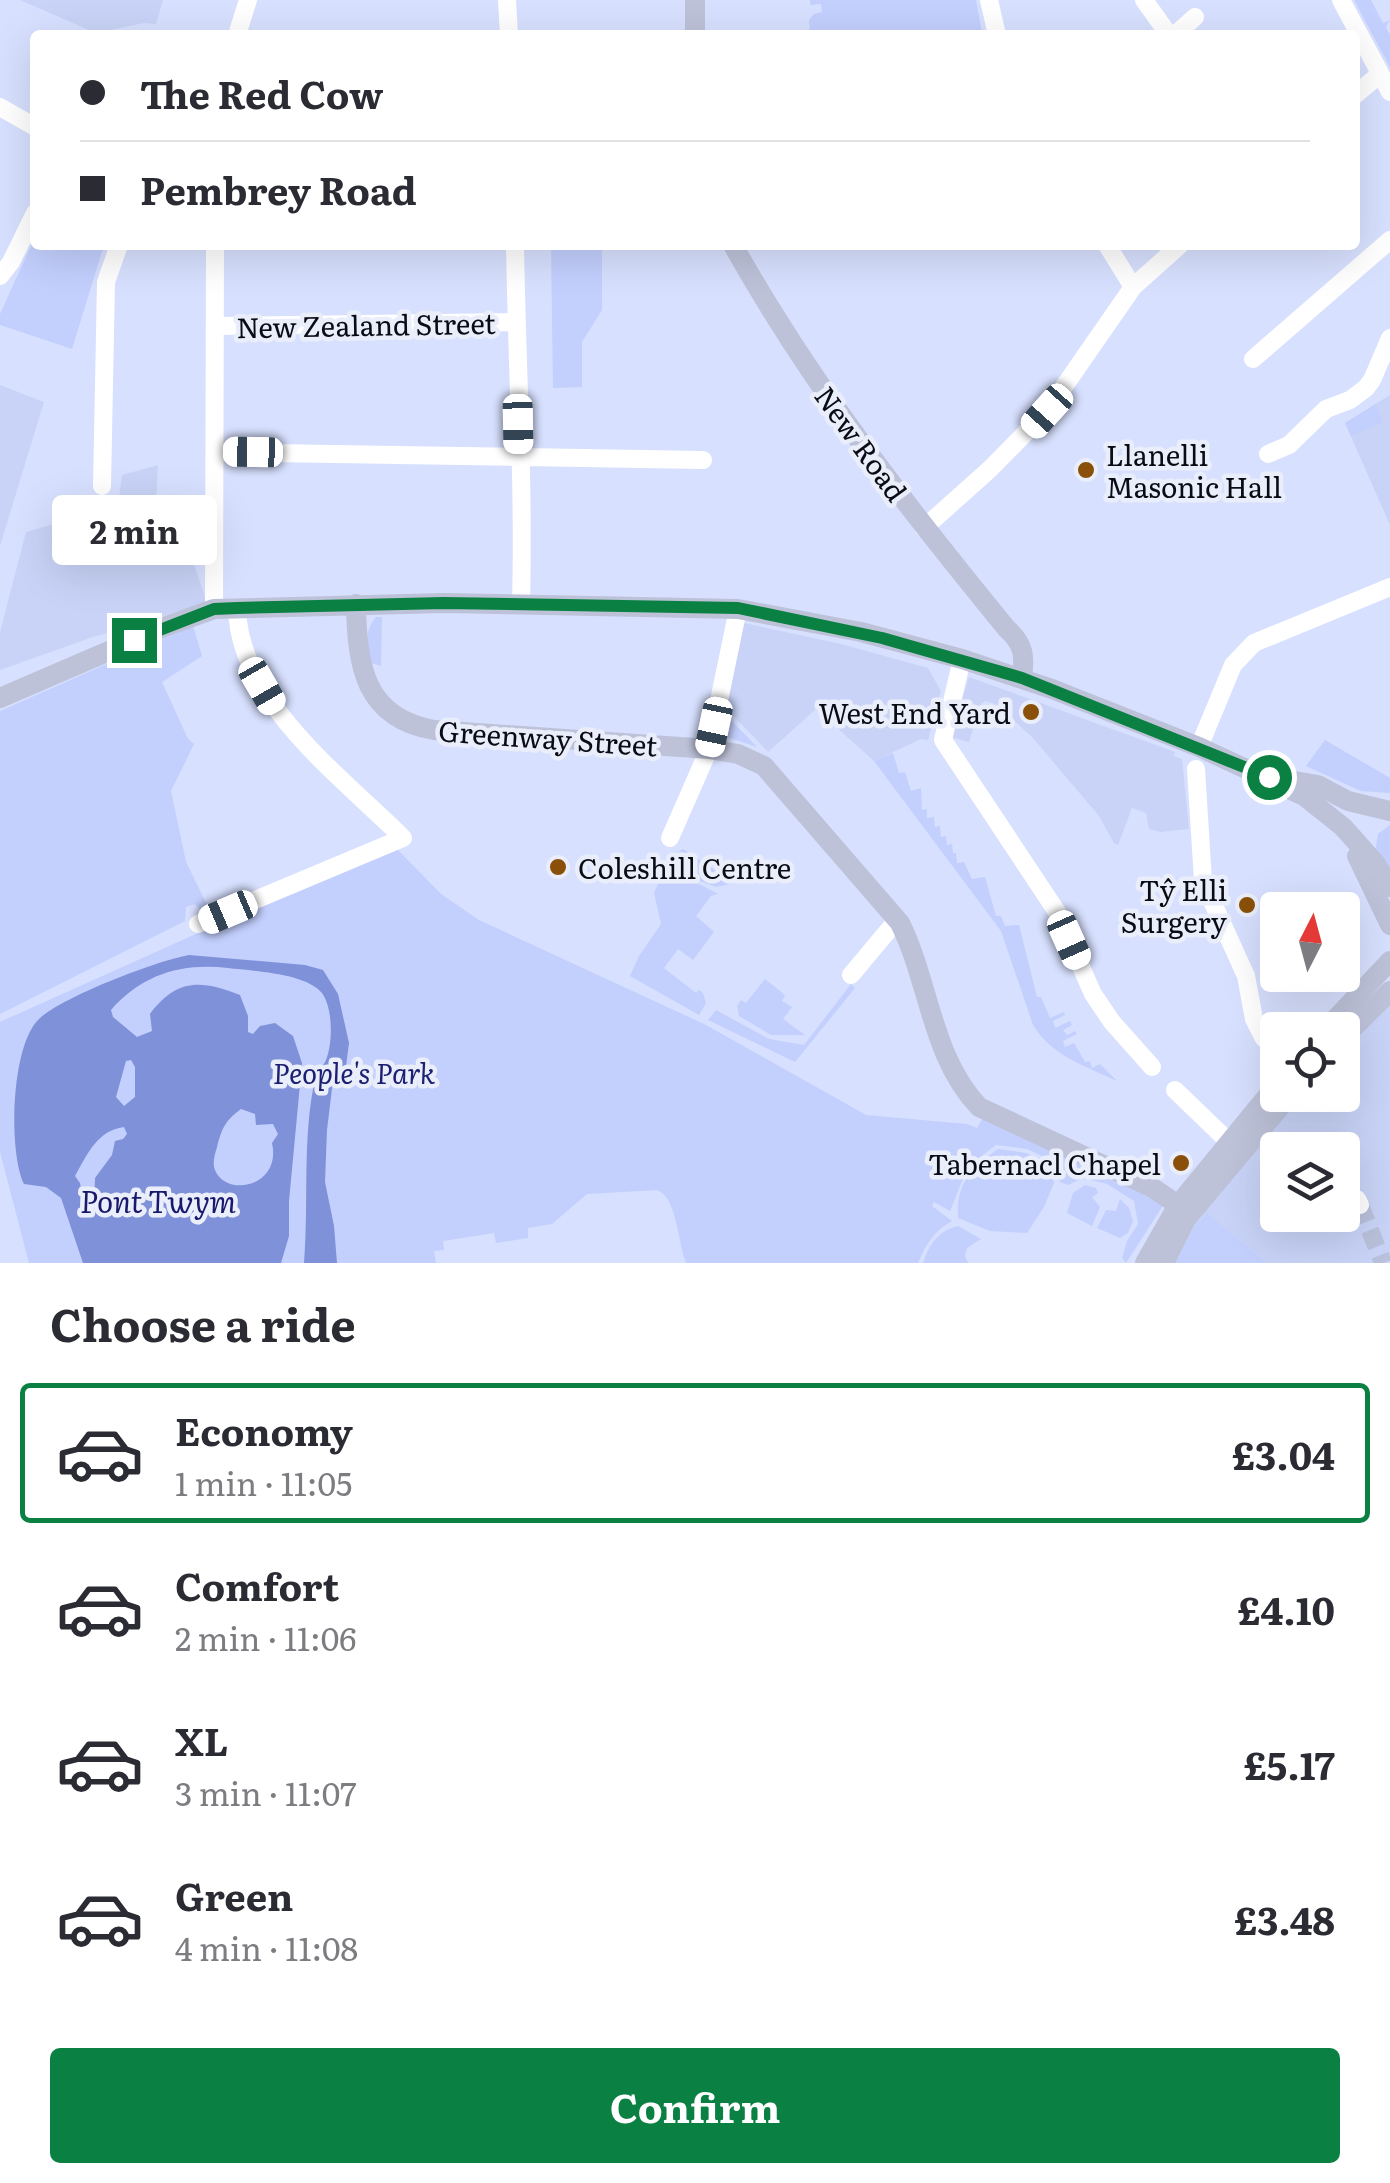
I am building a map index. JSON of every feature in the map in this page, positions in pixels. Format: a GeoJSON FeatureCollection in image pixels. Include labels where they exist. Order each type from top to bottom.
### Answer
{"type":"FeatureCollection","features":[{"type":"Feature","properties":{"kind":"main road"},"geometry":{"type":"LineString","coordinates":[[694,0],[696,30]]}},
{"type":"Feature","properties":{"kind":"main road","name":"New Road"},"geometry":{"type":"LineString","coordinates":[[736,250],[818,382],[924,528],[1007,630],[1013,676]]}},
{"type":"Feature","properties":{"kind":"main road"},"geometry":{"type":"LineString","coordinates":[[0,698],[214,609],[356,604],[738,608],[861,632],[962,659],[1200,747],[1304,796],[1344,827],[1390,887]]}},
{"type":"Feature","properties":{"kind":"main road","name":"Greenway Street"},"geometry":{"type":"LineString","coordinates":[[356,604],[357,639],[366,680],[376,699],[396,718],[408,723],[434,730],[709,749],[738,754],[764,766],[897,920],[910,943],[944,1054],[960,1086],[979,1107],[1188,1204]]}},
{"type":"Feature","properties":{"kind":"main road"},"geometry":{"type":"LineString","coordinates":[[1269,777],[1303,780],[1348,801],[1390,811]]}},
{"type":"Feature","properties":{"kind":"main road"},"geometry":{"type":"LineString","coordinates":[[1344,827],[1390,811]]}},
{"type":"Feature","properties":{"kind":"main road"},"geometry":{"type":"LineString","coordinates":[[1344,827],[1390,925]]}},
{"type":"Feature","properties":{"kind":"main road"},"geometry":{"type":"LineString","coordinates":[[1342,1012],[1390,961]]}},
{"type":"Feature","properties":{"kind":"main road"},"geometry":{"type":"LineString","coordinates":[[1360,1021],[1390,991]]}},
{"type":"Feature","properties":{"kind":"main road"},"geometry":{"type":"LineString","coordinates":[[1145,1263],[1229,1142],[1260,1105]]}},
{"type":"Feature","properties":{"kind":"main road"},"geometry":{"type":"LineString","coordinates":[[1164,1263],[1186,1220],[1188,1204],[1274,1112]]}},
{"type":"Feature","properties":{"kind":"street"},"geometry":{"type":"LineString","coordinates":[[239,30],[248,0]]}},
{"type":"Feature","properties":{"kind":"street"},"geometry":{"type":"LineString","coordinates":[[508,0],[510,30]]}},
{"type":"Feature","properties":{"kind":"street"},"geometry":{"type":"LineString","coordinates":[[989,0],[996,30]]}},
{"type":"Feature","properties":{"kind":"street"},"geometry":{"type":"LineString","coordinates":[[1144,0],[1168,30]]}},
{"type":"Feature","properties":{"kind":"street"},"geometry":{"type":"LineString","coordinates":[[1341,0],[1357,30]]}},
{"type":"Feature","properties":{"kind":"street"},"geometry":{"type":"LineString","coordinates":[[1178,30],[1194,17]]}},
{"type":"Feature","properties":{"kind":"street"},"geometry":{"type":"LineString","coordinates":[[1360,36],[1390,92]]}},
{"type":"Feature","properties":{"kind":"street"},"geometry":{"type":"LineString","coordinates":[[1360,91],[1380,74]]}},
{"type":"Feature","properties":{"kind":"street"},"geometry":{"type":"LineString","coordinates":[[0,106],[30,124]]}},
{"type":"Feature","properties":{"kind":"street"},"geometry":{"type":"LineString","coordinates":[[0,276],[30,223]]}},
{"type":"Feature","properties":{"kind":"street"},"geometry":{"type":"LineString","coordinates":[[1252,358],[1390,240]]}},
{"type":"Feature","properties":{"kind":"street"},"geometry":{"type":"LineString","coordinates":[[102,486],[106,282],[116,250]]}},
{"type":"Feature","properties":{"kind":"street"},"geometry":{"type":"LineString","coordinates":[[214,609],[215,250]]}},
{"type":"Feature","properties":{"kind":"street"},"geometry":{"type":"LineString","coordinates":[[515,250],[523,527],[520,604]]}},
{"type":"Feature","properties":{"kind":"street"},"geometry":{"type":"LineString","coordinates":[[1111,250],[1133,287]]}},
{"type":"Feature","properties":{"kind":"street"},"geometry":{"type":"LineString","coordinates":[[924,528],[1047,411],[1133,287],[1174,250]]}},
{"type":"Feature","properties":{"kind":"street","name":"New Zealand Street"},"geometry":{"type":"LineString","coordinates":[[215,326],[516,322]]}},
{"type":"Feature","properties":{"kind":"street"},"geometry":{"type":"LineString","coordinates":[[1268,454],[1289,445],[1326,409],[1350,400],[1366,388],[1390,338]]}},
{"type":"Feature","properties":{"kind":"street"},"geometry":{"type":"LineString","coordinates":[[215,452],[703,460]]}},
{"type":"Feature","properties":{"kind":"street"},"geometry":{"type":"LineString","coordinates":[[1200,747],[1233,665],[1254,643],[1390,587]]}},
{"type":"Feature","properties":{"kind":"street"},"geometry":{"type":"LineString","coordinates":[[198,924],[403,838],[276,711],[238,636],[237,608]]}},
{"type":"Feature","properties":{"kind":"street"},"geometry":{"type":"LineString","coordinates":[[670,838],[709,749],[738,608]]}},
{"type":"Feature","properties":{"kind":"street"},"geometry":{"type":"LineString","coordinates":[[962,659],[942,740],[1057,912],[1093,994],[1152,1067]]}},
{"type":"Feature","properties":{"kind":"street"},"geometry":{"type":"LineString","coordinates":[[1196,769],[1203,881],[1246,976],[1254,1020],[1260,1031]]}},
{"type":"Feature","properties":{"kind":"street"},"geometry":{"type":"LineString","coordinates":[[851,976],[897,920]]}},
{"type":"Feature","properties":{"kind":"street"},"geometry":{"type":"LineString","coordinates":[[1175,1090],[1229,1142]]}},
{"type":"Feature","properties":{"kind":"shaded area"},"geometry":{"type":"Polygon","coordinates":[[[20,0],[163,0],[156,24],[89,30],[20,0]]]}},
{"type":"Feature","properties":{"kind":"shaded area"},"geometry":{"type":"Polygon","coordinates":[[[0,385],[44,402],[0,546],[0,385]]]}},
{"type":"Feature","properties":{"kind":"shaded area"},"geometry":{"type":"Polygon","coordinates":[[[1390,395],[1390,525],[1345,423],[1390,395]]]}},
{"type":"Feature","properties":{"kind":"shaded area"},"geometry":{"type":"Polygon","coordinates":[[[158,465],[156,502],[166,531],[171,545],[186,540],[207,603],[0,670],[0,632],[26,532],[118,506],[122,475],[158,465]]]}},
{"type":"Feature","properties":{"kind":"shaded area"},"geometry":{"type":"Polygon","coordinates":[[[744,623],[928,668],[941,691],[928,740],[921,739],[874,761],[816,709],[768,752],[725,707],[744,623]]]}},
{"type":"Feature","properties":{"kind":"shaded area"},"geometry":{"type":"Polygon","coordinates":[[[969,677],[1175,752],[1174,756],[1182,759],[1189,829],[1149,829],[1146,813],[1132,808],[1118,845],[1114,843],[1099,816],[1033,738],[996,704],[985,701],[980,705],[969,742],[951,737],[969,677]]]}},
{"type":"Feature","properties":{"kind":"shaded area"},"geometry":{"type":"Polygon","coordinates":[[[1390,993],[1390,1263],[1172,1263],[1192,1227],[1260,1142],[1260,1232],[1360,1232],[1360,1132],[1268,1132],[1283,1112],[1360,1112],[1360,1025],[1390,993]]]}},
{"type":"Feature","properties":{"kind":"green space"},"geometry":{"type":"Polygon","coordinates":[[[810,0],[976,0],[981,30],[810,30],[809,20],[822,12],[821,4],[810,5],[810,0]]]}},
{"type":"Feature","properties":{"kind":"green space"},"geometry":{"type":"Polygon","coordinates":[[[1354,0],[1371,0],[1383,23],[1390,20],[1386,27],[1390,35],[1390,67],[1354,0]]]}},
{"type":"Feature","properties":{"kind":"green space"},"geometry":{"type":"Polygon","coordinates":[[[30,248],[102,250],[72,349],[0,325],[0,314],[30,248]]]}},
{"type":"Feature","properties":{"kind":"green space"},"geometry":{"type":"Polygon","coordinates":[[[551,250],[602,250],[602,310],[582,342],[582,387],[553,388],[551,250]]]}},
{"type":"Feature","properties":{"kind":"green space"},"geometry":{"type":"Polygon","coordinates":[[[1376,404],[1383,422],[1351,436],[1345,423],[1376,404]]]}},
{"type":"Feature","properties":{"kind":"green space"},"geometry":{"type":"Polygon","coordinates":[[[376,617],[382,617],[381,666],[371,663],[367,645],[369,628],[376,617]]]}},
{"type":"Feature","properties":{"kind":"green space"},"geometry":{"type":"Polygon","coordinates":[[[193,626],[202,656],[162,682],[188,739],[194,744],[171,791],[186,862],[210,911],[201,911],[195,904],[186,907],[185,921],[0,1014],[0,711],[193,626]]]}},
{"type":"Feature","properties":{"kind":"green space"},"geometry":{"type":"Polygon","coordinates":[[[723,716],[727,716],[757,747],[724,736],[723,716]]]}},
{"type":"Feature","properties":{"kind":"green space"},"geometry":{"type":"Polygon","coordinates":[[[1325,740],[1390,778],[1390,793],[1361,791],[1306,766],[1325,740]]]}},
{"type":"Feature","properties":{"kind":"green space"},"geometry":{"type":"Polygon","coordinates":[[[893,753],[899,773],[905,772],[911,791],[921,788],[922,810],[927,809],[927,818],[934,817],[935,827],[940,826],[947,845],[952,844],[957,863],[964,862],[972,879],[985,877],[996,916],[1001,916],[1005,926],[1019,925],[1037,997],[1041,997],[1050,1018],[1064,1012],[1053,1021],[1055,1028],[1070,1021],[1072,1025],[1063,1030],[1067,1035],[1075,1031],[1077,1034],[1063,1041],[1065,1047],[1074,1043],[1085,1062],[1090,1061],[1092,1068],[1100,1064],[1117,1081],[1059,1052],[1033,1025],[1001,931],[874,761],[893,753]]]}},
{"type":"Feature","properties":{"kind":"green space"},"geometry":{"type":"Polygon","coordinates":[[[1390,825],[1390,872],[1375,853],[1378,834],[1390,825]]]}},
{"type":"Feature","properties":{"kind":"green space","name":"People's Park"},"geometry":{"type":"Polygon","coordinates":[[[387,848],[398,850],[441,894],[479,920],[706,1025],[866,1115],[977,1128],[983,1118],[1166,1201],[1126,1263],[1122,1258],[1127,1241],[1138,1224],[1134,1201],[1107,1184],[1083,1178],[1068,1185],[1060,1182],[1055,1162],[1027,1149],[996,1145],[968,1166],[950,1211],[934,1202],[932,1206],[952,1221],[931,1239],[918,1263],[686,1263],[673,1211],[664,1194],[657,1190],[587,1194],[552,1224],[528,1228],[528,1238],[496,1243],[494,1233],[443,1241],[444,1250],[434,1251],[436,1263],[29,1263],[0,1152],[0,1022],[387,848]]]}},
{"type":"Feature","properties":{"kind":"green space"},"geometry":{"type":"Polygon","coordinates":[[[683,849],[732,881],[730,884],[716,887],[669,869],[666,865],[671,857],[683,849]]]}},
{"type":"Feature","properties":{"kind":"green space"},"geometry":{"type":"Polygon","coordinates":[[[660,880],[699,884],[718,894],[711,896],[696,916],[714,932],[693,960],[678,949],[664,968],[696,993],[703,993],[706,1003],[699,1015],[630,976],[661,924],[654,893],[660,880]]]}},
{"type":"Feature","properties":{"kind":"green space"},"geometry":{"type":"Polygon","coordinates":[[[765,979],[785,995],[782,1001],[792,1007],[783,1019],[805,1035],[771,1035],[739,1016],[737,1006],[741,1000],[746,1003],[765,979]]]}},
{"type":"Feature","properties":{"kind":"green space"},"geometry":{"type":"Polygon","coordinates":[[[851,984],[855,988],[795,1062],[708,1020],[716,1010],[769,1039],[804,1045],[851,984]]]}},
{"type":"Feature","properties":{"kind":"green space"},"geometry":{"type":"Polygon","coordinates":[[[998,1149],[1026,1153],[1048,1162],[1054,1183],[1027,1233],[990,1231],[958,1218],[963,1185],[980,1163],[998,1149]]]}},
{"type":"Feature","properties":{"kind":"green space"},"geometry":{"type":"Polygon","coordinates":[[[1085,1185],[1096,1188],[1098,1193],[1092,1197],[1100,1207],[1092,1226],[1067,1213],[1073,1193],[1085,1185]]]}},
{"type":"Feature","properties":{"kind":"green space"},"geometry":{"type":"Polygon","coordinates":[[[1120,1199],[1129,1208],[1133,1221],[1128,1233],[1120,1238],[1097,1228],[1106,1210],[1116,1211],[1120,1199]]]}},
{"type":"Feature","properties":{"kind":"green space"},"geometry":{"type":"Polygon","coordinates":[[[1207,1213],[1266,1263],[1174,1263],[1207,1213]]]}},
{"type":"Feature","properties":{"kind":"green space"},"geometry":{"type":"Polygon","coordinates":[[[958,1226],[981,1239],[967,1248],[968,1263],[923,1263],[935,1240],[958,1226]]]}},
{"type":"Feature","properties":{"kind":"water","name":"Pont Twym"},"geometry":{"type":"Polygon","coordinates":[[[189,955],[305,965],[323,970],[338,994],[349,1043],[346,1066],[333,1080],[325,1182],[337,1263],[304,1263],[311,1102],[316,1077],[328,1053],[331,1026],[322,993],[292,977],[194,967],[150,980],[111,1010],[113,1017],[137,1037],[152,1031],[150,1014],[170,994],[190,985],[202,985],[240,995],[248,1016],[248,1032],[253,1034],[260,1026],[275,1023],[293,1036],[302,1063],[289,1236],[281,1263],[83,1263],[61,1198],[46,1187],[24,1184],[14,1124],[18,1074],[30,1032],[39,1019],[68,1001],[110,981],[189,955]],[[131,1060],[126,1061],[116,1097],[124,1106],[135,1097],[135,1067],[131,1060]],[[241,1109],[228,1121],[215,1153],[215,1170],[230,1184],[251,1184],[269,1170],[272,1143],[278,1134],[273,1124],[256,1125],[255,1114],[241,1109]],[[124,1127],[94,1144],[75,1176],[84,1208],[94,1207],[95,1178],[112,1155],[115,1141],[127,1134],[124,1127]]]}},
{"type":"Feature","properties":{"kind":"tunnel"},"geometry":{"type":"LineString","coordinates":[[1360,1205],[1383,1263]]}},
{"type":"Feature","properties":{"kind":"place","name":"Llanelli Masonic Hall"},"geometry":{"type":"Point","coordinates":[1086,470]}},
{"type":"Feature","properties":{"kind":"place","name":"West End Yard"},"geometry":{"type":"Point","coordinates":[1031,712]}},
{"type":"Feature","properties":{"kind":"place","name":"Coleshill Centre"},"geometry":{"type":"Point","coordinates":[558,867]}},
{"type":"Feature","properties":{"kind":"place","name":"Tŷ Elli Surgery"},"geometry":{"type":"Point","coordinates":[1247,905]}},
{"type":"Feature","properties":{"kind":"place","name":"Tabernacl Chapel"},"geometry":{"type":"Point","coordinates":[1181,1163]}},
{"type":"Feature","properties":{"kind":"route"},"geometry":{"type":"LineString","coordinates":[[134,640],[214,609],[444,603],[738,608],[861,632],[1022,678],[1269,777]]}}]}
